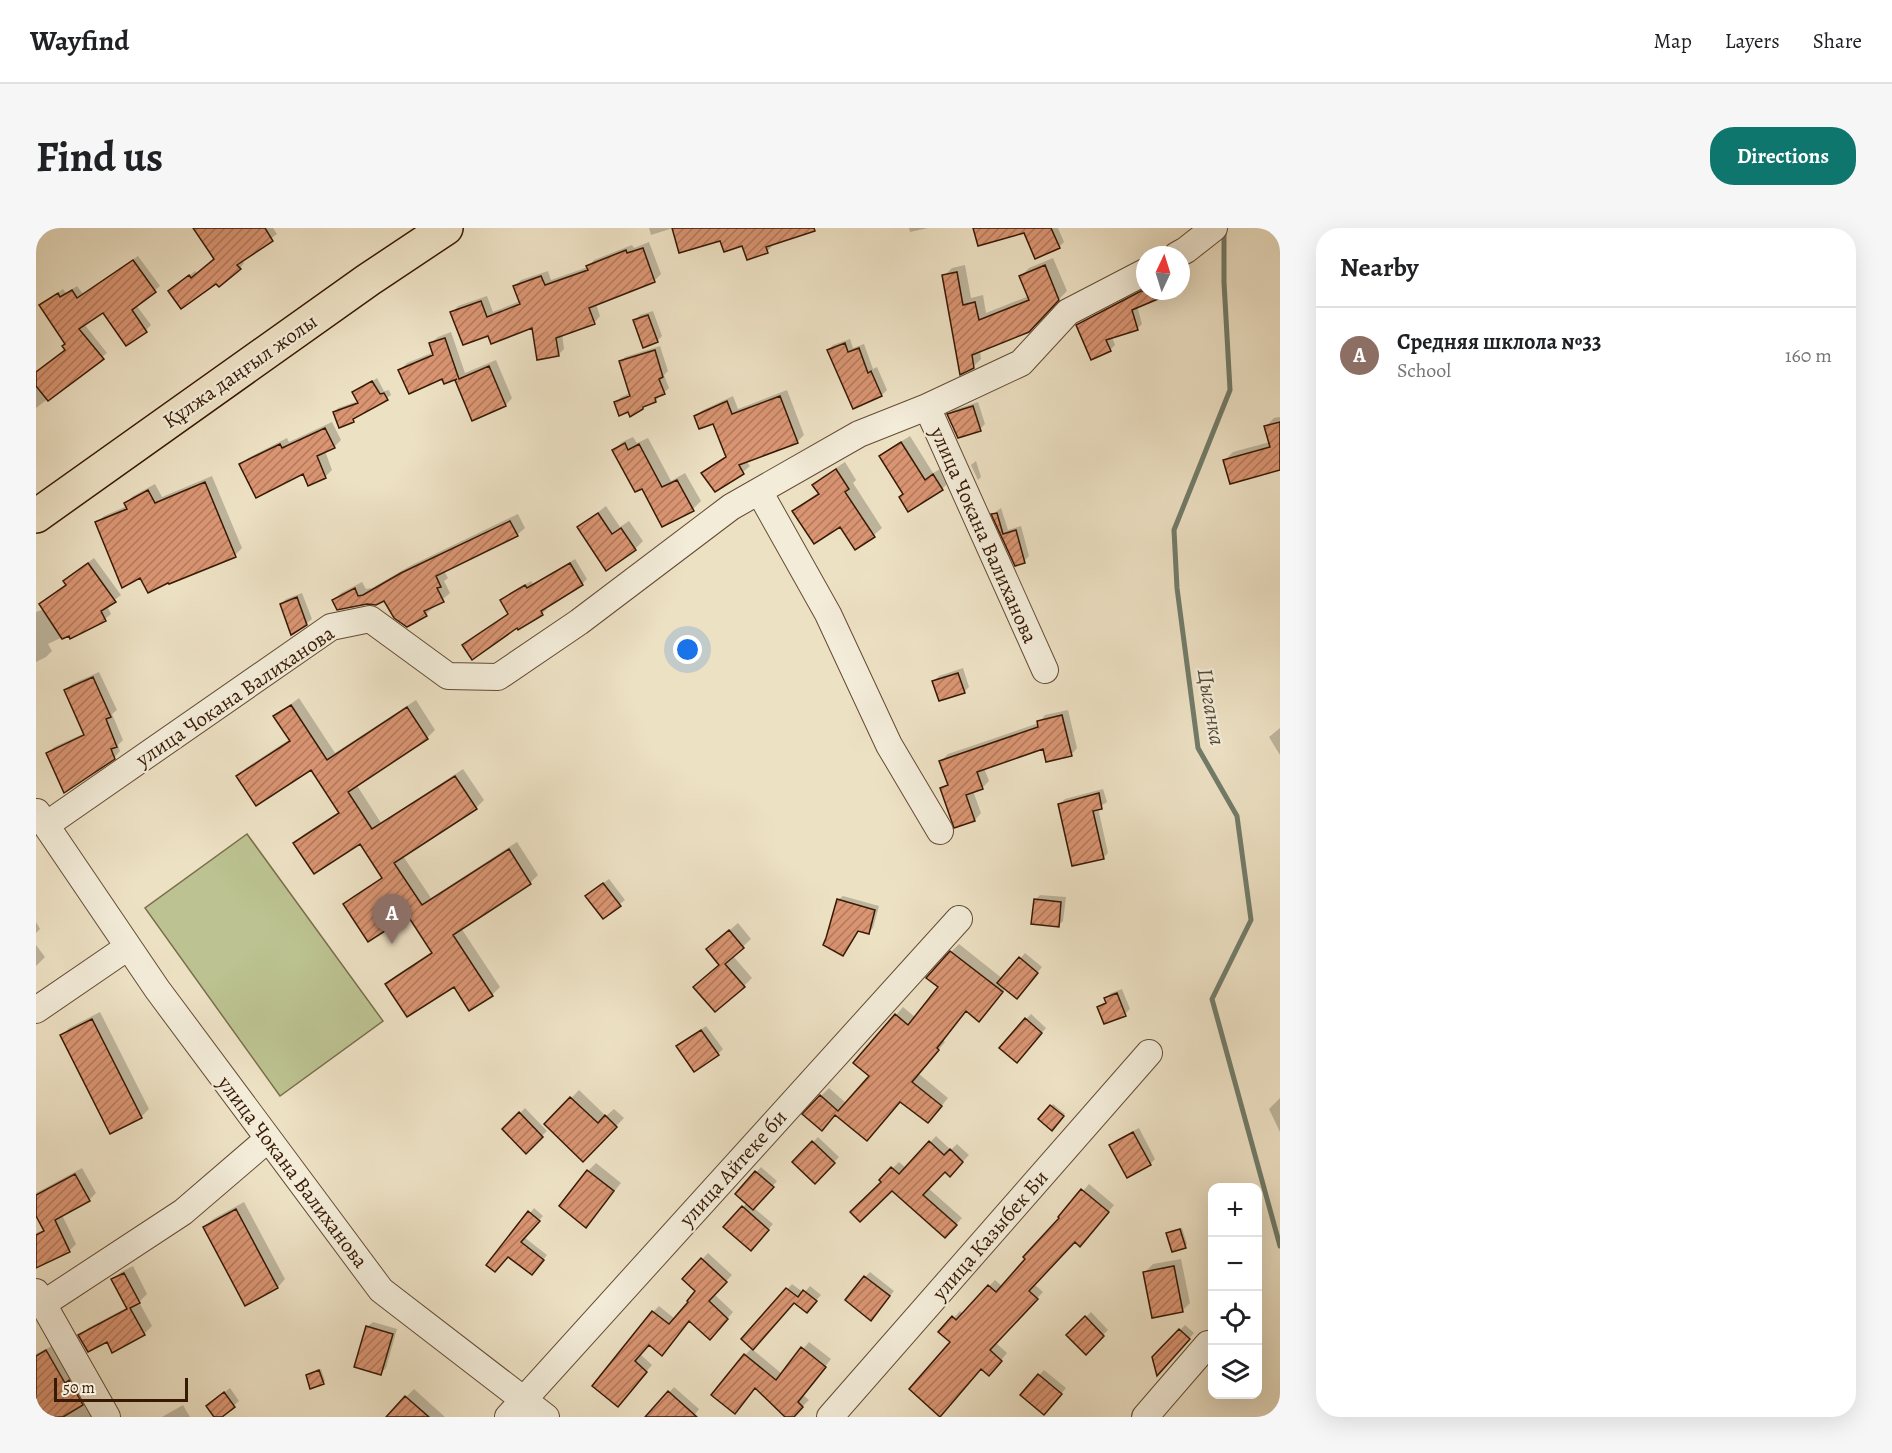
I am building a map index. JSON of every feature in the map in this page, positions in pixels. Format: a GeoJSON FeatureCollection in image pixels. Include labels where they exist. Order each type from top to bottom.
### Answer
{"type":"FeatureCollection","features":[{"type":"Feature","properties":{"kind":"main road","name":"Құлжа даңғыл жолы"},"geometry":{"type":"LineString","coordinates":[[36,516],[368,280],[446,228]]}},
{"type":"Feature","properties":{"kind":"street"},"geometry":{"type":"LineString","coordinates":[[1190,247],[1214,228]]}},
{"type":"Feature","properties":{"kind":"street"},"geometry":{"type":"LineString","coordinates":[[927,407],[1021,363],[1068,312],[1136,277]]}},
{"type":"Feature","properties":{"kind":"street","name":"улица Чокана Валиханова"},"geometry":{"type":"LineString","coordinates":[[546,1417],[516,1408],[381,1290],[157,989],[41,818],[331,627],[370,619],[448,676],[498,677],[579,622],[731,507],[859,434],[927,407],[1045,670]]}},
{"type":"Feature","properties":{"kind":"street"},"geometry":{"type":"LineString","coordinates":[[759,491],[828,614],[889,746],[940,831]]}},
{"type":"Feature","properties":{"kind":"street","name":"улица Айтеке би"},"geometry":{"type":"LineString","coordinates":[[516,1408],[959,919]]}},
{"type":"Feature","properties":{"kind":"street"},"geometry":{"type":"LineString","coordinates":[[36,1010],[128,947]]}},
{"type":"Feature","properties":{"kind":"street","name":"улица Казыбек Би"},"geometry":{"type":"LineString","coordinates":[[830,1417],[1149,1053]]}},
{"type":"Feature","properties":{"kind":"street"},"geometry":{"type":"LineString","coordinates":[[107,1417],[39,1298],[183,1212],[268,1139]]}},
{"type":"Feature","properties":{"kind":"street"},"geometry":{"type":"LineString","coordinates":[[1145,1417],[1208,1344]]}},
{"type":"Feature","properties":{"kind":"green space"},"geometry":{"type":"Polygon","coordinates":[[[247,834],[383,1021],[280,1096],[145,908],[247,834]]]}},
{"type":"Feature","properties":{"kind":"building"},"geometry":{"type":"Polygon","coordinates":[[[193,228],[265,228],[273,241],[237,265],[241,269],[219,287],[216,284],[181,309],[168,291],[189,275],[191,278],[214,259],[193,228]]]}},
{"type":"Feature","properties":{"kind":"building"},"geometry":{"type":"Polygon","coordinates":[[[672,228],[814,228],[815,231],[766,247],[768,253],[747,260],[742,246],[724,252],[720,241],[679,253],[672,228]]]}},
{"type":"Feature","properties":{"kind":"building"},"geometry":{"type":"Polygon","coordinates":[[[973,228],[1051,228],[1060,248],[1035,259],[1024,233],[978,246],[973,228]]]}},
{"type":"Feature","properties":{"kind":"building"},"geometry":{"type":"Polygon","coordinates":[[[643,248],[655,282],[589,308],[595,324],[556,338],[559,356],[537,360],[532,328],[491,344],[488,336],[463,345],[450,312],[481,301],[487,317],[520,304],[513,286],[541,276],[545,285],[588,270],[586,266],[626,250],[627,253],[643,248]]]}},
{"type":"Feature","properties":{"kind":"building"},"geometry":{"type":"Polygon","coordinates":[[[133,260],[156,292],[132,310],[147,332],[126,346],[103,313],[79,329],[104,359],[48,401],[36,386],[36,372],[65,350],[62,346],[65,344],[39,305],[58,293],[60,297],[72,290],[77,298],[133,260]]]}},
{"type":"Feature","properties":{"kind":"building"},"geometry":{"type":"Polygon","coordinates":[[[1045,265],[1059,300],[1029,332],[972,355],[974,368],[960,375],[942,275],[957,272],[963,305],[975,302],[979,320],[1029,300],[1019,276],[1045,265]]]}},
{"type":"Feature","properties":{"kind":"building"},"geometry":{"type":"Polygon","coordinates":[[[1136,294],[1136,300],[1156,300],[1132,310],[1138,330],[1106,340],[1111,351],[1091,360],[1076,325],[1136,294]]]}},
{"type":"Feature","properties":{"kind":"building"},"geometry":{"type":"Polygon","coordinates":[[[648,315],[658,342],[643,348],[633,320],[648,315]]]}},
{"type":"Feature","properties":{"kind":"building"},"geometry":{"type":"Polygon","coordinates":[[[445,338],[459,379],[489,366],[506,406],[472,421],[455,380],[457,379],[444,384],[442,379],[409,394],[398,370],[433,355],[429,343],[445,338]]]}},
{"type":"Feature","properties":{"kind":"building"},"geometry":{"type":"Polygon","coordinates":[[[845,343],[848,352],[859,348],[868,373],[871,371],[882,396],[853,409],[827,350],[845,343]]]}},
{"type":"Feature","properties":{"kind":"building"},"geometry":{"type":"Polygon","coordinates":[[[655,350],[663,377],[659,379],[665,394],[655,398],[656,402],[643,407],[630,417],[628,412],[619,416],[614,402],[630,396],[619,361],[655,350]]]}},
{"type":"Feature","properties":{"kind":"building"},"geometry":{"type":"Polygon","coordinates":[[[372,381],[380,394],[384,393],[388,400],[353,419],[354,422],[339,428],[333,412],[358,403],[352,392],[372,381]]]}},
{"type":"Feature","properties":{"kind":"building"},"geometry":{"type":"Polygon","coordinates":[[[780,396],[798,443],[739,465],[744,474],[715,492],[701,473],[726,457],[713,424],[699,429],[694,416],[727,401],[732,414],[780,396]]]}},
{"type":"Feature","properties":{"kind":"building"},"geometry":{"type":"Polygon","coordinates":[[[973,406],[981,431],[958,438],[947,414],[973,406]]]}},
{"type":"Feature","properties":{"kind":"building"},"geometry":{"type":"Polygon","coordinates":[[[1280,422],[1280,470],[1230,484],[1223,460],[1270,447],[1264,426],[1280,422]]]}},
{"type":"Feature","properties":{"kind":"building"},"geometry":{"type":"Polygon","coordinates":[[[325,428],[335,448],[317,456],[326,478],[308,486],[303,474],[256,498],[239,464],[280,444],[282,448],[325,428]]]}},
{"type":"Feature","properties":{"kind":"building"},"geometry":{"type":"Polygon","coordinates":[[[901,442],[925,480],[933,474],[943,490],[908,512],[899,497],[903,494],[879,456],[901,442]]]}},
{"type":"Feature","properties":{"kind":"building"},"geometry":{"type":"Polygon","coordinates":[[[625,443],[628,450],[639,444],[662,487],[677,480],[694,511],[662,527],[642,489],[635,492],[612,450],[625,443]]]}},
{"type":"Feature","properties":{"kind":"building"},"geometry":{"type":"Polygon","coordinates":[[[836,469],[849,489],[845,492],[875,537],[855,550],[840,527],[814,544],[792,511],[819,494],[812,485],[836,469]]]}},
{"type":"Feature","properties":{"kind":"building"},"geometry":{"type":"Polygon","coordinates":[[[205,482],[236,557],[148,593],[140,578],[122,588],[95,522],[127,509],[124,503],[148,490],[155,503],[205,482]]]}},
{"type":"Feature","properties":{"kind":"building"},"geometry":{"type":"Polygon","coordinates":[[[598,513],[612,534],[621,528],[636,550],[606,571],[577,527],[598,513]]]}},
{"type":"Feature","properties":{"kind":"building"},"geometry":{"type":"Polygon","coordinates":[[[997,513],[1003,534],[1016,530],[1025,563],[1015,566],[991,514],[997,513]]]}},
{"type":"Feature","properties":{"kind":"building"},"geometry":{"type":"Polygon","coordinates":[[[510,521],[518,536],[436,576],[441,587],[437,588],[444,602],[424,611],[427,616],[407,627],[394,618],[384,601],[376,605],[367,604],[337,610],[332,600],[355,588],[358,596],[363,595],[401,573],[510,521]]]}},
{"type":"Feature","properties":{"kind":"building"},"geometry":{"type":"Polygon","coordinates":[[[88,563],[116,602],[101,611],[106,621],[70,639],[69,636],[62,639],[39,604],[66,585],[63,581],[88,563]]]}},
{"type":"Feature","properties":{"kind":"building"},"geometry":{"type":"Polygon","coordinates":[[[570,563],[583,585],[541,611],[543,615],[518,630],[517,628],[472,660],[462,645],[508,614],[500,600],[525,585],[527,588],[570,563]]]}},
{"type":"Feature","properties":{"kind":"building"},"geometry":{"type":"Polygon","coordinates":[[[297,597],[307,625],[291,635],[280,604],[297,597]]]}},
{"type":"Feature","properties":{"kind":"building"},"geometry":{"type":"Polygon","coordinates":[[[958,673],[965,693],[939,701],[932,681],[958,673]]]}},
{"type":"Feature","properties":{"kind":"building"},"geometry":{"type":"Polygon","coordinates":[[[93,677],[111,717],[106,719],[117,747],[111,749],[115,759],[64,793],[46,753],[84,735],[64,690],[93,677]]]}},
{"type":"Feature","properties":{"kind":"building"},"geometry":{"type":"Polygon","coordinates":[[[291,705],[327,760],[407,707],[428,739],[348,792],[372,829],[455,776],[477,809],[394,863],[422,905],[509,849],[531,884],[453,935],[493,996],[469,1011],[454,987],[407,1017],[385,984],[432,953],[408,916],[368,942],[343,904],[382,878],[360,844],[314,874],[293,843],[339,813],[311,770],[256,806],[236,776],[290,741],[273,716],[291,705]]]}},
{"type":"Feature","properties":{"kind":"building"},"geometry":{"type":"Polygon","coordinates":[[[1062,715],[1072,756],[1046,762],[1043,749],[977,772],[983,789],[966,795],[975,821],[954,828],[940,788],[948,785],[939,761],[1038,727],[1037,721],[1062,715]]]}},
{"type":"Feature","properties":{"kind":"building"},"geometry":{"type":"Polygon","coordinates":[[[1099,793],[1102,809],[1093,811],[1104,859],[1072,866],[1058,804],[1099,793]]]}},
{"type":"Feature","properties":{"kind":"building"},"geometry":{"type":"Polygon","coordinates":[[[603,883],[621,906],[603,919],[585,896],[603,883]]]}},
{"type":"Feature","properties":{"kind":"building"},"geometry":{"type":"Polygon","coordinates":[[[837,899],[875,910],[869,934],[858,931],[843,956],[823,945],[837,899]]]}},
{"type":"Feature","properties":{"kind":"building"},"geometry":{"type":"Polygon","coordinates":[[[1034,899],[1061,902],[1059,927],[1031,924],[1034,899]]]}},
{"type":"Feature","properties":{"kind":"building"},"geometry":{"type":"Polygon","coordinates":[[[729,930],[744,948],[725,964],[745,987],[715,1012],[693,987],[719,965],[706,949],[729,930]]]}},
{"type":"Feature","properties":{"kind":"building"},"geometry":{"type":"Polygon","coordinates":[[[950,951],[1003,992],[979,1022],[966,1011],[937,1048],[939,1050],[912,1082],[942,1106],[928,1123],[900,1102],[867,1141],[835,1115],[822,1131],[802,1114],[820,1095],[838,1111],[869,1076],[853,1063],[895,1014],[908,1025],[938,987],[926,978],[950,951]]]}},
{"type":"Feature","properties":{"kind":"building"},"geometry":{"type":"Polygon","coordinates":[[[1019,957],[1038,973],[1017,999],[997,983],[1019,957]]]}},
{"type":"Feature","properties":{"kind":"building"},"geometry":{"type":"Polygon","coordinates":[[[1117,993],[1126,1016],[1104,1024],[1097,1007],[1106,1003],[1104,998],[1117,993]]]}},
{"type":"Feature","properties":{"kind":"building"},"geometry":{"type":"Polygon","coordinates":[[[1025,1018],[1042,1033],[1017,1063],[999,1048],[1025,1018]]]}},
{"type":"Feature","properties":{"kind":"building"},"geometry":{"type":"Polygon","coordinates":[[[92,1019],[142,1118],[110,1134],[60,1035],[92,1019]]]}},
{"type":"Feature","properties":{"kind":"building"},"geometry":{"type":"Polygon","coordinates":[[[701,1030],[719,1055],[694,1072],[676,1046],[701,1030]]]}},
{"type":"Feature","properties":{"kind":"building"},"geometry":{"type":"Polygon","coordinates":[[[570,1097],[598,1123],[605,1115],[617,1127],[583,1162],[544,1124],[570,1097]]]}},
{"type":"Feature","properties":{"kind":"building"},"geometry":{"type":"Polygon","coordinates":[[[1050,1105],[1064,1116],[1052,1131],[1038,1119],[1050,1105]]]}},
{"type":"Feature","properties":{"kind":"building"},"geometry":{"type":"Polygon","coordinates":[[[519,1112],[543,1137],[526,1154],[502,1129],[519,1112]]]}},
{"type":"Feature","properties":{"kind":"building"},"geometry":{"type":"Polygon","coordinates":[[[1133,1132],[1151,1165],[1127,1178],[1109,1145],[1133,1132]]]}},
{"type":"Feature","properties":{"kind":"building"},"geometry":{"type":"Polygon","coordinates":[[[812,1141],[835,1163],[815,1184],[792,1162],[812,1141]]]}},
{"type":"Feature","properties":{"kind":"building"},"geometry":{"type":"Polygon","coordinates":[[[929,1141],[944,1155],[950,1149],[963,1162],[950,1177],[945,1172],[923,1195],[957,1225],[945,1238],[892,1191],[860,1222],[850,1212],[881,1182],[879,1180],[891,1167],[899,1174],[929,1141]]]}},
{"type":"Feature","properties":{"kind":"building"},"geometry":{"type":"Polygon","coordinates":[[[587,1170],[614,1191],[586,1228],[559,1206],[587,1170]]]}},
{"type":"Feature","properties":{"kind":"building"},"geometry":{"type":"Polygon","coordinates":[[[755,1171],[774,1187],[753,1210],[735,1194],[755,1171]]]}},
{"type":"Feature","properties":{"kind":"building"},"geometry":{"type":"Polygon","coordinates":[[[75,1174],[90,1201],[55,1220],[70,1252],[36,1268],[36,1235],[44,1231],[36,1216],[36,1195],[75,1174]]]}},
{"type":"Feature","properties":{"kind":"building"},"geometry":{"type":"Polygon","coordinates":[[[1081,1189],[1109,1212],[1080,1247],[1075,1242],[1029,1291],[1038,1299],[990,1350],[1002,1361],[989,1376],[981,1369],[940,1417],[909,1389],[950,1342],[938,1332],[952,1316],[956,1320],[988,1285],[996,1292],[1081,1189]]]}},
{"type":"Feature","properties":{"kind":"building"},"geometry":{"type":"Polygon","coordinates":[[[742,1206],[769,1230],[751,1251],[723,1227],[742,1206]]]}},
{"type":"Feature","properties":{"kind":"building"},"geometry":{"type":"Polygon","coordinates":[[[236,1209],[278,1288],[245,1306],[203,1227],[236,1209]]]}},
{"type":"Feature","properties":{"kind":"building"},"geometry":{"type":"Polygon","coordinates":[[[528,1211],[540,1221],[521,1242],[544,1260],[532,1275],[508,1257],[495,1272],[486,1265],[528,1211]]]}},
{"type":"Feature","properties":{"kind":"building"},"geometry":{"type":"Polygon","coordinates":[[[1180,1229],[1186,1248],[1172,1252],[1166,1233],[1180,1229]]]}},
{"type":"Feature","properties":{"kind":"building"},"geometry":{"type":"Polygon","coordinates":[[[701,1258],[727,1282],[709,1301],[728,1319],[710,1340],[689,1321],[662,1356],[649,1345],[635,1361],[647,1372],[618,1407],[592,1386],[652,1311],[669,1324],[688,1302],[695,1291],[682,1279],[701,1258]]]}},
{"type":"Feature","properties":{"kind":"building"},"geometry":{"type":"Polygon","coordinates":[[[1174,1266],[1183,1312],[1152,1318],[1143,1272],[1174,1266]]]}},
{"type":"Feature","properties":{"kind":"building"},"geometry":{"type":"Polygon","coordinates":[[[124,1273],[140,1303],[130,1308],[145,1335],[112,1353],[107,1342],[88,1352],[78,1335],[127,1309],[111,1279],[124,1273]]]}},
{"type":"Feature","properties":{"kind":"building"},"geometry":{"type":"Polygon","coordinates":[[[864,1276],[890,1296],[871,1321],[845,1300],[864,1276]]]}},
{"type":"Feature","properties":{"kind":"building"},"geometry":{"type":"Polygon","coordinates":[[[786,1288],[798,1297],[803,1290],[817,1301],[807,1313],[794,1303],[753,1350],[741,1339],[786,1288]]]}},
{"type":"Feature","properties":{"kind":"building"},"geometry":{"type":"Polygon","coordinates":[[[1085,1316],[1104,1336],[1086,1355],[1066,1335],[1085,1316]]]}},
{"type":"Feature","properties":{"kind":"building"},"geometry":{"type":"Polygon","coordinates":[[[366,1326],[393,1334],[381,1375],[354,1367],[366,1326]]]}},
{"type":"Feature","properties":{"kind":"building"},"geometry":{"type":"Polygon","coordinates":[[[1179,1329],[1190,1339],[1157,1376],[1152,1357],[1179,1329]]]}},
{"type":"Feature","properties":{"kind":"building"},"geometry":{"type":"Polygon","coordinates":[[[801,1347],[826,1367],[798,1402],[803,1407],[794,1417],[785,1417],[755,1388],[735,1414],[711,1395],[744,1354],[776,1380],[801,1347]]]}},
{"type":"Feature","properties":{"kind":"building"},"geometry":{"type":"Polygon","coordinates":[[[46,1350],[65,1383],[69,1380],[83,1405],[63,1417],[36,1417],[36,1356],[46,1350]]]}},
{"type":"Feature","properties":{"kind":"building"},"geometry":{"type":"Polygon","coordinates":[[[319,1370],[324,1384],[310,1389],[306,1375],[319,1370]]]}},
{"type":"Feature","properties":{"kind":"building"},"geometry":{"type":"Polygon","coordinates":[[[1038,1374],[1062,1394],[1044,1415],[1020,1395],[1038,1374]]]}},
{"type":"Feature","properties":{"kind":"building"},"geometry":{"type":"Polygon","coordinates":[[[668,1391],[697,1417],[645,1417],[668,1391]]]}},
{"type":"Feature","properties":{"kind":"building"},"geometry":{"type":"Polygon","coordinates":[[[224,1392],[235,1407],[222,1417],[214,1417],[206,1406],[224,1392]]]}},
{"type":"Feature","properties":{"kind":"building"},"geometry":{"type":"Polygon","coordinates":[[[405,1396],[429,1417],[386,1417],[405,1396]]]}},
{"type":"Feature","properties":{"kind":"waterway","name":"Цыганка"},"geometry":{"type":"LineString","coordinates":[[1224,228],[1224,282],[1230,390],[1174,530],[1177,588],[1198,748],[1237,816],[1251,920],[1212,999],[1280,1246]]}},
{"type":"Feature","properties":{"kind":"place","name":"Средняя шклола №33"},"geometry":{"type":"Point","coordinates":[392,944]}}]}
